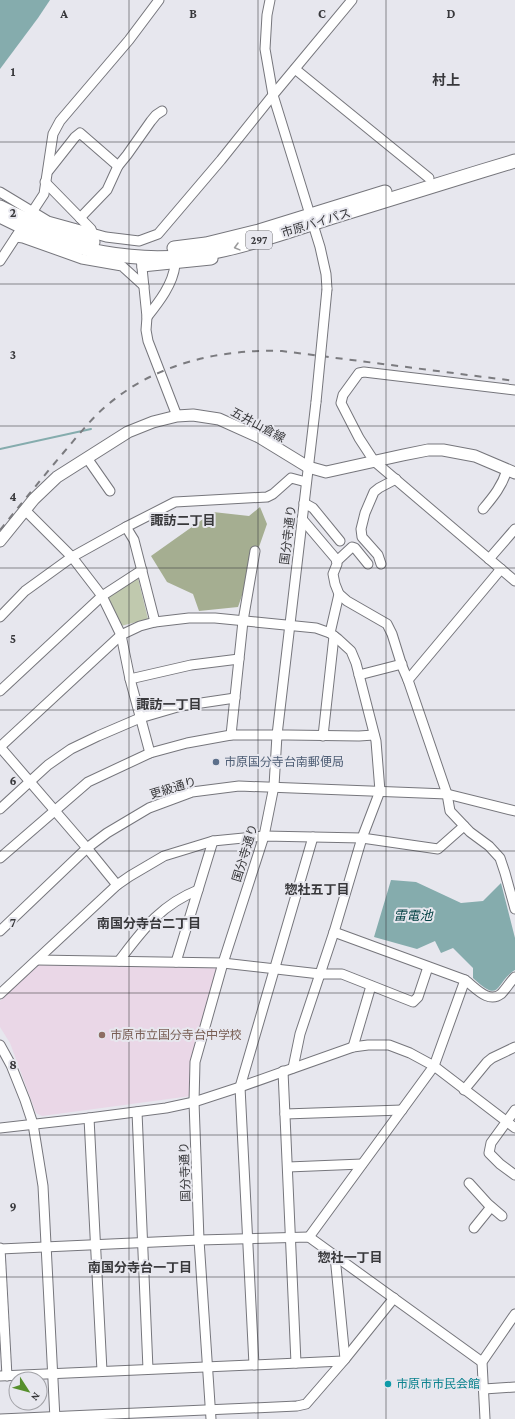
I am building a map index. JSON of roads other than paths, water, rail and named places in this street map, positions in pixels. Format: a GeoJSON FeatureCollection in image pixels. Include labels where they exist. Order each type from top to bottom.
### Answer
{"type":"FeatureCollection","features":[{"type":"Feature","properties":{"kind":"highway","name":"市原バイパス"},"geometry":{"type":"LineString","coordinates":[[0,207],[24,224],[65,244],[142,262],[213,252],[259,241],[312,219],[429,178],[515,152]]}},
{"type":"Feature","properties":{"kind":"highway","name":"市原バイパス"},"geometry":{"type":"LineString","coordinates":[[0,216],[87,241],[112,246],[172,249],[206,244],[312,219],[515,161]]}},
{"type":"Feature","properties":{"kind":"main road","name":"五井山倉線"},"geometry":{"type":"LineString","coordinates":[[0,542],[49,483],[128,432],[164,418],[177,416],[206,416],[228,422],[259,437],[308,467],[326,472],[428,450],[443,450],[475,456],[511,471]]}},
{"type":"Feature","properties":{"kind":"street"},"geometry":{"type":"LineString","coordinates":[[0,261],[44,194],[52,151],[53,134],[60,121],[130,40],[159,0]]}},
{"type":"Feature","properties":{"kind":"street","name":"国分寺通り"},"geometry":{"type":"LineString","coordinates":[[211,1415],[199,1240],[194,1102],[195,1062],[223,963],[264,836],[274,786],[277,735],[316,402],[327,289],[324,262],[273,95],[265,49],[267,15],[270,0]]}},
{"type":"Feature","properties":{"kind":"street"},"geometry":{"type":"LineString","coordinates":[[24,224],[48,221],[93,234],[139,242],[158,234],[221,160],[352,0]]}},
{"type":"Feature","properties":{"kind":"street"},"geometry":{"type":"LineString","coordinates":[[295,69],[429,178]]}},
{"type":"Feature","properties":{"kind":"street"},"geometry":{"type":"LineString","coordinates":[[80,218],[107,190],[118,166],[156,114],[162,111]]}},
{"type":"Feature","properties":{"kind":"street"},"geometry":{"type":"LineString","coordinates":[[46,178],[75,137],[80,133],[118,166]]}},
{"type":"Feature","properties":{"kind":"street"},"geometry":{"type":"LineString","coordinates":[[46,178],[91,229],[93,234]]}},
{"type":"Feature","properties":{"kind":"street"},"geometry":{"type":"LineString","coordinates":[[0,192],[24,224],[24,238],[82,259],[122,266],[144,286]]}},
{"type":"Feature","properties":{"kind":"street"},"geometry":{"type":"LineString","coordinates":[[177,416],[148,341],[142,262],[175,265],[211,260],[213,259],[213,252]]}},
{"type":"Feature","properties":{"kind":"street"},"geometry":{"type":"LineString","coordinates":[[147,317],[162,297],[174,273],[175,265]]}},
{"type":"Feature","properties":{"kind":"street"},"geometry":{"type":"LineString","coordinates":[[515,390],[371,373],[359,373],[343,396],[341,402],[359,438],[374,461],[515,581]]}},
{"type":"Feature","properties":{"kind":"street"},"geometry":{"type":"LineString","coordinates":[[86,458],[110,491]]}},
{"type":"Feature","properties":{"kind":"street"},"geometry":{"type":"LineString","coordinates":[[484,509],[497,493],[511,471]]}},
{"type":"Feature","properties":{"kind":"street"},"geometry":{"type":"LineString","coordinates":[[0,617],[25,591],[72,557],[175,502],[267,497],[273,494],[291,478],[306,482]]}},
{"type":"Feature","properties":{"kind":"street"},"geometry":{"type":"LineString","coordinates":[[381,564],[378,555],[362,537],[361,529],[365,513],[374,492],[396,479]]}},
{"type":"Feature","properties":{"kind":"street"},"geometry":{"type":"LineString","coordinates":[[304,503],[313,508],[340,541]]}},
{"type":"Feature","properties":{"kind":"street"},"geometry":{"type":"LineString","coordinates":[[26,510],[72,557],[102,596],[121,635],[130,679],[150,753]]}},
{"type":"Feature","properties":{"kind":"street"},"geometry":{"type":"LineString","coordinates":[[302,519],[337,561]]}},
{"type":"Feature","properties":{"kind":"street"},"geometry":{"type":"LineString","coordinates":[[126,527],[134,540],[155,622]]}},
{"type":"Feature","properties":{"kind":"street"},"geometry":{"type":"LineString","coordinates":[[489,559],[515,529]]}},
{"type":"Feature","properties":{"kind":"street"},"geometry":{"type":"LineString","coordinates":[[368,564],[355,548],[352,547],[337,561],[333,574],[339,594],[347,601],[387,624],[392,634],[447,794],[450,811],[470,832],[489,846],[500,858],[515,909]]}},
{"type":"Feature","properties":{"kind":"street"},"geometry":{"type":"LineString","coordinates":[[231,735],[243,621],[255,551]]}},
{"type":"Feature","properties":{"kind":"street"},"geometry":{"type":"LineString","coordinates":[[408,680],[501,569]]}},
{"type":"Feature","properties":{"kind":"street"},"geometry":{"type":"LineString","coordinates":[[0,691],[102,596],[142,570]]}},
{"type":"Feature","properties":{"kind":"street"},"geometry":{"type":"LineString","coordinates":[[323,736],[332,635],[339,594]]}},
{"type":"Feature","properties":{"kind":"street"},"geometry":{"type":"LineString","coordinates":[[117,885],[55,810],[0,747],[121,635],[140,626],[155,622],[189,618],[215,618],[316,628],[332,635],[351,651],[359,675],[376,741],[380,791],[362,838],[334,932],[300,1034],[293,1068]]}},
{"type":"Feature","properties":{"kind":"street"},"geometry":{"type":"LineString","coordinates":[[130,679],[191,665],[239,659]]}},
{"type":"Feature","properties":{"kind":"street"},"geometry":{"type":"LineString","coordinates":[[359,675],[402,664]]}},
{"type":"Feature","properties":{"kind":"street"},"geometry":{"type":"LineString","coordinates":[[0,809],[48,765],[71,749],[140,718],[181,706],[235,698]]}},
{"type":"Feature","properties":{"kind":"street"},"geometry":{"type":"LineString","coordinates":[[0,858],[88,782],[150,753],[187,743],[231,735],[374,735]]}},
{"type":"Feature","properties":{"kind":"street","name":"更級通り"},"geometry":{"type":"LineString","coordinates":[[0,931],[87,848],[108,832],[148,808],[192,792],[239,786],[274,786],[447,794],[515,811]]}},
{"type":"Feature","properties":{"kind":"street"},"geometry":{"type":"LineString","coordinates":[[0,994],[117,885],[164,856],[213,841],[264,836],[362,838],[438,849],[464,826]]}},
{"type":"Feature","properties":{"kind":"street"},"geometry":{"type":"LineString","coordinates":[[254,1365],[240,1087],[313,837]]}},
{"type":"Feature","properties":{"kind":"street"},"geometry":{"type":"LineString","coordinates":[[176,962],[213,841]]}},
{"type":"Feature","properties":{"kind":"street"},"geometry":{"type":"LineString","coordinates":[[119,962],[146,926],[164,909],[198,890]]}},
{"type":"Feature","properties":{"kind":"street"},"geometry":{"type":"LineString","coordinates":[[334,932],[465,980],[485,996],[493,998],[500,994],[515,977]]}},
{"type":"Feature","properties":{"kind":"street"},"geometry":{"type":"LineString","coordinates":[[37,960],[223,963],[320,974],[342,974],[412,1002],[418,997],[428,967]]}},
{"type":"Feature","properties":{"kind":"street"},"geometry":{"type":"LineString","coordinates":[[309,1237],[434,1066],[465,980]]}},
{"type":"Feature","properties":{"kind":"street"},"geometry":{"type":"LineString","coordinates":[[353,1047],[371,986]]}},
{"type":"Feature","properties":{"kind":"street"},"geometry":{"type":"LineString","coordinates":[[0,1045],[11,1065],[33,1124],[43,1186],[54,1418]]}},
{"type":"Feature","properties":{"kind":"street"},"geometry":{"type":"LineString","coordinates":[[0,1128],[138,1112],[194,1102],[353,1047],[368,1045],[389,1045],[410,1053],[434,1066],[515,1128]]}},
{"type":"Feature","properties":{"kind":"street"},"geometry":{"type":"LineString","coordinates":[[464,1090],[486,1062],[515,1047]]}},
{"type":"Feature","properties":{"kind":"street"},"geometry":{"type":"LineString","coordinates":[[283,1071],[296,1363]]}},
{"type":"Feature","properties":{"kind":"street"},"geometry":{"type":"LineString","coordinates":[[285,1114],[402,1110]]}},
{"type":"Feature","properties":{"kind":"street"},"geometry":{"type":"LineString","coordinates":[[515,1110],[491,1143],[489,1153],[500,1164],[515,1175]]}},
{"type":"Feature","properties":{"kind":"street"},"geometry":{"type":"LineString","coordinates":[[138,1112],[148,1368]]}},
{"type":"Feature","properties":{"kind":"street"},"geometry":{"type":"LineString","coordinates":[[89,1118],[102,1371]]}},
{"type":"Feature","properties":{"kind":"street"},"geometry":{"type":"LineString","coordinates":[[288,1167],[362,1164]]}},
{"type":"Feature","properties":{"kind":"street"},"geometry":{"type":"LineString","coordinates":[[469,1183],[491,1207],[502,1216]]}},
{"type":"Feature","properties":{"kind":"street"},"geometry":{"type":"LineString","coordinates":[[474,1228],[491,1207]]}},
{"type":"Feature","properties":{"kind":"street"},"geometry":{"type":"LineString","coordinates":[[344,1360],[207,1367],[148,1368],[52,1375],[3,1376],[0,1249],[143,1242],[309,1237],[482,1362]]}},
{"type":"Feature","properties":{"kind":"street"},"geometry":{"type":"LineString","coordinates":[[335,1256],[344,1360]]}},
{"type":"Feature","properties":{"kind":"street"},"geometry":{"type":"LineString","coordinates":[[0,1419],[211,1415],[306,1404],[394,1298]]}},
{"type":"Feature","properties":{"kind":"street"},"geometry":{"type":"LineString","coordinates":[[486,1419],[482,1362],[515,1314]]}},
{"type":"Feature","properties":{"kind":"street"},"geometry":{"type":"LineString","coordinates":[[484,1389],[515,1387]]}},
{"type":"Feature","properties":{"kind":"water"},"geometry":{"type":"Polygon","coordinates":[[[0,0],[50,0],[0,69],[0,0]]]}},
{"type":"Feature","properties":{"kind":"water","name":"雷電池"},"geometry":{"type":"Polygon","coordinates":[[[391,880],[416,882],[461,903],[483,901],[501,883],[515,938],[515,970],[508,975],[497,989],[493,991],[482,986],[473,978],[473,968],[453,948],[441,953],[435,941],[417,949],[374,937],[391,880]]]}},
{"type":"Feature","properties":{"kind":"waterway"},"geometry":{"type":"LineString","coordinates":[[0,449],[91,429]]}},
{"type":"Feature","properties":{"kind":"railway"},"geometry":{"type":"LineString","coordinates":[[0,530],[78,435],[105,407],[124,392],[144,380],[188,362],[234,353],[282,351],[515,381]]}},
{"type":"Feature","properties":{"kind":"place","name":"市原国分寺台南郵便局"},"geometry":{"type":"Point","coordinates":[216,762]}},
{"type":"Feature","properties":{"kind":"place","name":"市原市立国分寺台中学校"},"geometry":{"type":"Point","coordinates":[102,1035]}},
{"type":"Feature","properties":{"kind":"place","name":"市原市市民会館"},"geometry":{"type":"Point","coordinates":[388,1384]}},
{"type":"Feature","properties":{"kind":"district","name":"村上"},"geometry":{"type":"Point","coordinates":[446,80]}},
{"type":"Feature","properties":{"kind":"district","name":"諏訪二丁目"},"geometry":{"type":"Point","coordinates":[183,520]}},
{"type":"Feature","properties":{"kind":"district","name":"諏訪一丁目"},"geometry":{"type":"Point","coordinates":[169,704]}},
{"type":"Feature","properties":{"kind":"district","name":"惣社五丁目"},"geometry":{"type":"Point","coordinates":[317,889]}},
{"type":"Feature","properties":{"kind":"district","name":"南国分寺台二丁目"},"geometry":{"type":"Point","coordinates":[149,923]}},
{"type":"Feature","properties":{"kind":"district","name":"惣社一丁目"},"geometry":{"type":"Point","coordinates":[350,1257]}},
{"type":"Feature","properties":{"kind":"district","name":"南国分寺台一丁目"},"geometry":{"type":"Point","coordinates":[140,1267]}}]}
